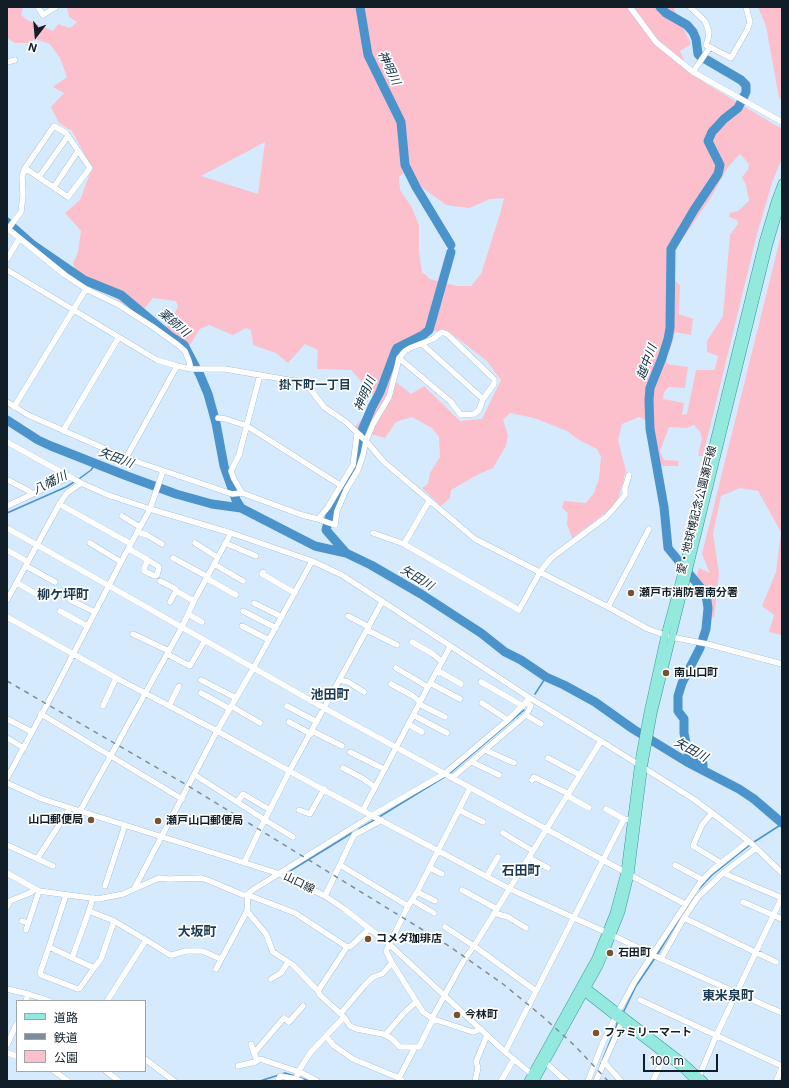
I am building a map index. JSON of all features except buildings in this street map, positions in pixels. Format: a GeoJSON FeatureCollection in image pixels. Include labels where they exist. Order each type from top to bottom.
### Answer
{"type":"FeatureCollection","features":[{"type":"Feature","properties":{"kind":"main road","name":"愛・地球博記念公園瀬戸線"},"geometry":{"type":"LineString","coordinates":[[533,1079],[606,950],[609,933],[621,912],[650,713],[681,576],[763,242],[782,183]]}},
{"type":"Feature","properties":{"kind":"main road","name":"愛・地球博記念公園瀬戸線"},"geometry":{"type":"LineString","coordinates":[[668,636],[686,582],[782,200]]}},
{"type":"Feature","properties":{"kind":"main road","name":"愛・地球博記念公園瀬戸線"},"geometry":{"type":"LineString","coordinates":[[627,874],[632,820],[642,764]]}},
{"type":"Feature","properties":{"kind":"main road","name":"愛・地球博記念公園瀬戸線"},"geometry":{"type":"LineString","coordinates":[[533,1079],[546,1063],[584,989]]}},
{"type":"Feature","properties":{"kind":"main road"},"geometry":{"type":"LineString","coordinates":[[584,989],[683,1062],[699,1080]]}},
{"type":"Feature","properties":{"kind":"main road"},"geometry":{"type":"LineString","coordinates":[[617,1014],[622,1022],[699,1080]]}},
{"type":"Feature","properties":{"kind":"street"},"geometry":{"type":"LineString","coordinates":[[38,7],[43,15],[56,7]]}},
{"type":"Feature","properties":{"kind":"street"},"geometry":{"type":"LineString","coordinates":[[630,7],[656,42],[732,95],[782,122]]}},
{"type":"Feature","properties":{"kind":"street"},"geometry":{"type":"LineString","coordinates":[[690,7],[705,21],[709,32],[706,45],[731,58],[750,22],[746,7]]}},
{"type":"Feature","properties":{"kind":"street"},"geometry":{"type":"LineString","coordinates":[[695,70],[710,47]]}},
{"type":"Feature","properties":{"kind":"street"},"geometry":{"type":"LineString","coordinates":[[7,62],[15,60]]}},
{"type":"Feature","properties":{"kind":"street"},"geometry":{"type":"LineString","coordinates":[[25,168],[68,197],[90,168],[66,133],[54,126],[25,168],[22,176],[23,195],[21,212],[8,229],[65,276],[119,305],[178,345],[184,351],[189,361],[190,369]]}},
{"type":"Feature","properties":{"kind":"street"},"geometry":{"type":"LineString","coordinates":[[39,177],[68,136]]}},
{"type":"Feature","properties":{"kind":"street"},"geometry":{"type":"LineString","coordinates":[[54,187],[78,151]]}},
{"type":"Feature","properties":{"kind":"street"},"geometry":{"type":"LineString","coordinates":[[7,259],[19,239]]}},
{"type":"Feature","properties":{"kind":"street"},"geometry":{"type":"LineString","coordinates":[[7,270],[158,360],[190,369],[225,369],[300,382],[308,386],[324,406],[346,422],[366,441],[379,457],[475,539],[608,607],[643,627],[668,636],[707,644],[782,664]]}},
{"type":"Feature","properties":{"kind":"street"},"geometry":{"type":"LineString","coordinates":[[14,407],[86,288]]}},
{"type":"Feature","properties":{"kind":"street"},"geometry":{"type":"LineString","coordinates":[[7,402],[28,415],[63,431],[162,472],[232,494],[242,493],[302,515],[335,525],[337,511],[346,490],[358,470],[366,441],[373,424],[389,397],[399,358],[405,351],[433,339],[442,332],[447,334],[494,379],[494,384],[483,399],[479,410],[474,414],[461,414],[450,401],[399,358]]}},
{"type":"Feature","properties":{"kind":"street"},"geometry":{"type":"LineString","coordinates":[[63,431],[119,337]]}},
{"type":"Feature","properties":{"kind":"street"},"geometry":{"type":"LineString","coordinates":[[422,344],[483,399]]}},
{"type":"Feature","properties":{"kind":"street"},"geometry":{"type":"LineString","coordinates":[[126,458],[177,366]]}},
{"type":"Feature","properties":{"kind":"street"},"geometry":{"type":"LineString","coordinates":[[242,493],[231,471],[239,455],[260,375]]}},
{"type":"Feature","properties":{"kind":"street"},"geometry":{"type":"LineString","coordinates":[[218,418],[247,426],[340,485]]}},
{"type":"Feature","properties":{"kind":"street"},"geometry":{"type":"LineString","coordinates":[[318,519],[328,507],[353,465],[357,434]]}},
{"type":"Feature","properties":{"kind":"street"},"geometry":{"type":"LineString","coordinates":[[7,442],[70,478],[108,495],[231,533],[312,561],[342,575],[450,647],[532,706],[526,716],[451,778]]}},
{"type":"Feature","properties":{"kind":"street"},"geometry":{"type":"LineString","coordinates":[[7,778],[42,714],[94,612],[151,508],[162,472]]}},
{"type":"Feature","properties":{"kind":"street"},"geometry":{"type":"LineString","coordinates":[[373,533],[404,544],[519,610],[540,572],[551,558],[606,517],[625,495],[625,488],[629,475]]}},
{"type":"Feature","properties":{"kind":"street"},"geometry":{"type":"LineString","coordinates":[[7,506],[70,478]]}},
{"type":"Feature","properties":{"kind":"street"},"geometry":{"type":"LineString","coordinates":[[8,480],[32,494]]}},
{"type":"Feature","properties":{"kind":"street"},"geometry":{"type":"LineString","coordinates":[[7,600],[59,504],[67,493],[80,483]]}},
{"type":"Feature","properties":{"kind":"street"},"geometry":{"type":"LineString","coordinates":[[404,544],[429,501]]}},
{"type":"Feature","properties":{"kind":"street"},"geometry":{"type":"LineString","coordinates":[[59,504],[130,547],[148,560]]}},
{"type":"Feature","properties":{"kind":"street"},"geometry":{"type":"LineString","coordinates":[[122,516],[147,535],[162,544]]}},
{"type":"Feature","properties":{"kind":"street"},"geometry":{"type":"LineString","coordinates":[[7,528],[324,708],[627,874],[685,904]]}},
{"type":"Feature","properties":{"kind":"street"},"geometry":{"type":"LineString","coordinates":[[608,607],[649,529]]}},
{"type":"Feature","properties":{"kind":"street"},"geometry":{"type":"LineString","coordinates":[[80,811],[182,627],[194,601],[231,533]]}},
{"type":"Feature","properties":{"kind":"street"},"geometry":{"type":"LineString","coordinates":[[90,543],[121,562]]}},
{"type":"Feature","properties":{"kind":"street"},"geometry":{"type":"LineString","coordinates":[[195,543],[217,557]]}},
{"type":"Feature","properties":{"kind":"street"},"geometry":{"type":"LineString","coordinates":[[225,543],[256,556]]}},
{"type":"Feature","properties":{"kind":"street"},"geometry":{"type":"LineString","coordinates":[[7,550],[55,582]]}},
{"type":"Feature","properties":{"kind":"street"},"geometry":{"type":"LineString","coordinates":[[173,558],[236,595]]}},
{"type":"Feature","properties":{"kind":"street"},"geometry":{"type":"LineString","coordinates":[[134,889],[217,731],[276,628],[312,561]]}},
{"type":"Feature","properties":{"kind":"street"},"geometry":{"type":"LineString","coordinates":[[214,564],[243,581]]}},
{"type":"Feature","properties":{"kind":"street"},"geometry":{"type":"LineString","coordinates":[[263,572],[262,574],[295,593]]}},
{"type":"Feature","properties":{"kind":"street"},"geometry":{"type":"LineString","coordinates":[[160,581],[176,589],[176,591],[194,601]]}},
{"type":"Feature","properties":{"kind":"street"},"geometry":{"type":"LineString","coordinates":[[16,583],[43,598]]}},
{"type":"Feature","properties":{"kind":"street"},"geometry":{"type":"LineString","coordinates":[[170,602],[176,591]]}},
{"type":"Feature","properties":{"kind":"street"},"geometry":{"type":"LineString","coordinates":[[70,600],[94,612]]}},
{"type":"Feature","properties":{"kind":"street"},"geometry":{"type":"LineString","coordinates":[[244,863],[290,770],[382,602]]}},
{"type":"Feature","properties":{"kind":"street"},"geometry":{"type":"LineString","coordinates":[[254,603],[282,616]]}},
{"type":"Feature","properties":{"kind":"street"},"geometry":{"type":"LineString","coordinates":[[243,610],[276,628]]}},
{"type":"Feature","properties":{"kind":"street"},"geometry":{"type":"LineString","coordinates":[[60,611],[87,626]]}},
{"type":"Feature","properties":{"kind":"street"},"geometry":{"type":"LineString","coordinates":[[188,614],[202,622]]}},
{"type":"Feature","properties":{"kind":"street"},"geometry":{"type":"LineString","coordinates":[[348,616],[397,645]]}},
{"type":"Feature","properties":{"kind":"street"},"geometry":{"type":"LineString","coordinates":[[7,617],[116,678],[510,889],[782,1013]]}},
{"type":"Feature","properties":{"kind":"street"},"geometry":{"type":"LineString","coordinates":[[242,626],[269,640]]}},
{"type":"Feature","properties":{"kind":"street"},"geometry":{"type":"LineString","coordinates":[[133,634],[168,652],[190,666],[205,640]]}},
{"type":"Feature","properties":{"kind":"street"},"geometry":{"type":"LineString","coordinates":[[412,642],[433,654],[442,662]]}},
{"type":"Feature","properties":{"kind":"street"},"geometry":{"type":"LineString","coordinates":[[362,810],[450,647]]}},
{"type":"Feature","properties":{"kind":"street"},"geometry":{"type":"LineString","coordinates":[[396,668],[460,699]]}},
{"type":"Feature","properties":{"kind":"street"},"geometry":{"type":"LineString","coordinates":[[437,670],[461,684]]}},
{"type":"Feature","properties":{"kind":"street"},"geometry":{"type":"LineString","coordinates":[[102,705],[116,678]]}},
{"type":"Feature","properties":{"kind":"street"},"geometry":{"type":"LineString","coordinates":[[201,680],[236,698]]}},
{"type":"Feature","properties":{"kind":"street"},"geometry":{"type":"LineString","coordinates":[[339,680],[348,682],[364,692]]}},
{"type":"Feature","properties":{"kind":"street"},"geometry":{"type":"LineString","coordinates":[[481,682],[526,702],[642,764],[695,800],[752,844],[782,873]]}},
{"type":"Feature","properties":{"kind":"street"},"geometry":{"type":"LineString","coordinates":[[391,684],[413,696],[419,703],[445,717]]}},
{"type":"Feature","properties":{"kind":"street"},"geometry":{"type":"LineString","coordinates":[[169,706],[179,686]]}},
{"type":"Feature","properties":{"kind":"street"},"geometry":{"type":"LineString","coordinates":[[201,693],[260,723]]}},
{"type":"Feature","properties":{"kind":"street"},"geometry":{"type":"LineString","coordinates":[[324,896],[354,835],[444,774],[508,720],[526,702]]}},
{"type":"Feature","properties":{"kind":"street"},"geometry":{"type":"LineString","coordinates":[[482,703],[508,720]]}},
{"type":"Feature","properties":{"kind":"street"},"geometry":{"type":"LineString","coordinates":[[287,706],[317,722]]}},
{"type":"Feature","properties":{"kind":"street"},"geometry":{"type":"LineString","coordinates":[[42,714],[182,799]]}},
{"type":"Feature","properties":{"kind":"street"},"geometry":{"type":"LineString","coordinates":[[413,715],[447,733]]}},
{"type":"Feature","properties":{"kind":"street"},"geometry":{"type":"LineString","coordinates":[[526,716],[541,724]]}},
{"type":"Feature","properties":{"kind":"street"},"geometry":{"type":"LineString","coordinates":[[7,719],[32,732]]}},
{"type":"Feature","properties":{"kind":"street"},"geometry":{"type":"LineString","coordinates":[[289,722],[342,746]]}},
{"type":"Feature","properties":{"kind":"street"},"geometry":{"type":"LineString","coordinates":[[408,724],[422,732]]}},
{"type":"Feature","properties":{"kind":"street"},"geometry":{"type":"LineString","coordinates":[[7,738],[24,748]]}},
{"type":"Feature","properties":{"kind":"street"},"geometry":{"type":"LineString","coordinates":[[247,911],[266,934],[273,952],[293,965],[320,995],[342,1015],[350,1026],[385,1035],[391,1038],[400,1047],[419,1047],[432,1018],[464,960],[510,889],[601,741]]}},
{"type":"Feature","properties":{"kind":"street"},"geometry":{"type":"LineString","coordinates":[[485,750],[514,763]]}},
{"type":"Feature","properties":{"kind":"street"},"geometry":{"type":"LineString","coordinates":[[350,752],[384,769]]}},
{"type":"Feature","properties":{"kind":"street"},"geometry":{"type":"LineString","coordinates":[[548,758],[580,775]]}},
{"type":"Feature","properties":{"kind":"street"},"geometry":{"type":"LineString","coordinates":[[472,762],[499,775]]}},
{"type":"Feature","properties":{"kind":"street"},"geometry":{"type":"LineString","coordinates":[[343,768],[375,787]]}},
{"type":"Feature","properties":{"kind":"street"},"geometry":{"type":"LineString","coordinates":[[195,775],[293,837]]}},
{"type":"Feature","properties":{"kind":"street"},"geometry":{"type":"LineString","coordinates":[[532,780],[534,776],[590,808]]}},
{"type":"Feature","properties":{"kind":"street","name":"山口線"},"geometry":{"type":"LineString","coordinates":[[7,783],[42,799],[280,874],[324,896],[343,908],[389,944],[533,1079]]}},
{"type":"Feature","properties":{"kind":"street"},"geometry":{"type":"LineString","coordinates":[[470,788],[386,951],[416,1002],[424,1012],[432,1018],[473,1032],[481,1029]]}},
{"type":"Feature","properties":{"kind":"street"},"geometry":{"type":"LineString","coordinates":[[299,810],[310,814],[324,789]]}},
{"type":"Feature","properties":{"kind":"street"},"geometry":{"type":"LineString","coordinates":[[237,802],[243,794],[270,810]]}},
{"type":"Feature","properties":{"kind":"street"},"geometry":{"type":"LineString","coordinates":[[37,859],[70,808]]}},
{"type":"Feature","properties":{"kind":"street"},"geometry":{"type":"LineString","coordinates":[[606,809],[624,820],[632,820]]}},
{"type":"Feature","properties":{"kind":"street"},"geometry":{"type":"LineString","coordinates":[[458,810],[483,822]]}},
{"type":"Feature","properties":{"kind":"street"},"geometry":{"type":"LineString","coordinates":[[712,813],[702,825],[693,846],[721,863]]}},
{"type":"Feature","properties":{"kind":"street"},"geometry":{"type":"LineString","coordinates":[[216,969],[247,911],[248,895],[257,886],[378,818]]}},
{"type":"Feature","properties":{"kind":"street"},"geometry":{"type":"LineString","coordinates":[[505,1052],[624,820]]}},
{"type":"Feature","properties":{"kind":"street"},"geometry":{"type":"LineString","coordinates":[[105,886],[126,825]]}},
{"type":"Feature","properties":{"kind":"street"},"geometry":{"type":"LineString","coordinates":[[503,834],[533,851]]}},
{"type":"Feature","properties":{"kind":"street"},"geometry":{"type":"LineString","coordinates":[[588,1081],[603,1042],[630,990],[685,904],[703,880],[721,863],[752,844]]}},
{"type":"Feature","properties":{"kind":"street"},"geometry":{"type":"LineString","coordinates":[[661,959],[684,918],[698,897],[752,844]]}},
{"type":"Feature","properties":{"kind":"street"},"geometry":{"type":"LineString","coordinates":[[7,845],[53,866]]}},
{"type":"Feature","properties":{"kind":"street"},"geometry":{"type":"LineString","coordinates":[[487,876],[498,857]]}},
{"type":"Feature","properties":{"kind":"street"},"geometry":{"type":"LineString","coordinates":[[529,858],[548,868]]}},
{"type":"Feature","properties":{"kind":"street"},"geometry":{"type":"LineString","coordinates":[[340,865],[408,906]]}},
{"type":"Feature","properties":{"kind":"street"},"geometry":{"type":"LineString","coordinates":[[675,865],[703,880]]}},
{"type":"Feature","properties":{"kind":"street"},"geometry":{"type":"LineString","coordinates":[[430,868],[442,874]]}},
{"type":"Feature","properties":{"kind":"street"},"geometry":{"type":"LineString","coordinates":[[7,873],[36,890],[93,898],[113,897],[123,894],[159,878],[201,878],[243,895],[248,895],[295,913],[347,947]]}},
{"type":"Feature","properties":{"kind":"street"},"geometry":{"type":"LineString","coordinates":[[699,1080],[716,1036],[782,897],[723,873]]}},
{"type":"Feature","properties":{"kind":"street"},"geometry":{"type":"LineString","coordinates":[[7,907],[10,901],[36,890]]}},
{"type":"Feature","properties":{"kind":"street"},"geometry":{"type":"LineString","coordinates":[[26,930],[36,890]]}},
{"type":"Feature","properties":{"kind":"street"},"geometry":{"type":"LineString","coordinates":[[462,890],[526,928]]}},
{"type":"Feature","properties":{"kind":"street"},"geometry":{"type":"LineString","coordinates":[[417,892],[435,902]]}},
{"type":"Feature","properties":{"kind":"street"},"geometry":{"type":"LineString","coordinates":[[66,895],[48,947],[40,973],[41,975],[78,989],[80,988],[101,959],[114,921]]}},
{"type":"Feature","properties":{"kind":"street"},"geometry":{"type":"LineString","coordinates":[[72,958],[93,898]]}},
{"type":"Feature","properties":{"kind":"street"},"geometry":{"type":"LineString","coordinates":[[412,900],[434,913]]}},
{"type":"Feature","properties":{"kind":"street"},"geometry":{"type":"LineString","coordinates":[[743,902],[782,919]]}},
{"type":"Feature","properties":{"kind":"street"},"geometry":{"type":"LineString","coordinates":[[88,911],[120,924],[170,955],[186,951],[202,951],[221,959]]}},
{"type":"Feature","properties":{"kind":"street"},"geometry":{"type":"LineString","coordinates":[[684,918],[776,962]]}},
{"type":"Feature","properties":{"kind":"street"},"geometry":{"type":"LineString","coordinates":[[22,921],[28,923]]}},
{"type":"Feature","properties":{"kind":"street"},"geometry":{"type":"LineString","coordinates":[[445,927],[536,991]]}},
{"type":"Feature","properties":{"kind":"street"},"geometry":{"type":"LineString","coordinates":[[318,991],[347,947],[351,946],[369,929]]}},
{"type":"Feature","properties":{"kind":"street"},"geometry":{"type":"LineString","coordinates":[[108,1000],[146,940]]}},
{"type":"Feature","properties":{"kind":"street"},"geometry":{"type":"LineString","coordinates":[[48,947],[94,968]]}},
{"type":"Feature","properties":{"kind":"street"},"geometry":{"type":"LineString","coordinates":[[271,979],[280,973],[288,962]]}},
{"type":"Feature","properties":{"kind":"street"},"geometry":{"type":"LineString","coordinates":[[278,1081],[280,1076],[299,1080],[298,1072],[310,1053],[326,1036],[364,986],[373,977],[382,974],[392,963]]}},
{"type":"Feature","properties":{"kind":"street"},"geometry":{"type":"LineString","coordinates":[[7,989],[47,1000]]}},
{"type":"Feature","properties":{"kind":"street"},"geometry":{"type":"LineString","coordinates":[[26,1000],[28,994]]}},
{"type":"Feature","properties":{"kind":"street"},"geometry":{"type":"LineString","coordinates":[[640,1000],[782,1067],[776,1081]]}},
{"type":"Feature","properties":{"kind":"street"},"geometry":{"type":"LineString","coordinates":[[385,1035],[404,1013],[416,1002]]}},
{"type":"Feature","properties":{"kind":"street"},"geometry":{"type":"LineString","coordinates":[[254,1053],[284,1018],[289,1022],[303,1006]]}},
{"type":"Feature","properties":{"kind":"street"},"geometry":{"type":"LineString","coordinates":[[596,1081],[622,1022]]}},
{"type":"Feature","properties":{"kind":"street"},"geometry":{"type":"LineString","coordinates":[[7,1045],[9,1033],[16,1025]]}},
{"type":"Feature","properties":{"kind":"street"},"geometry":{"type":"LineString","coordinates":[[475,1081],[478,1068],[476,1062],[487,1035]]}},
{"type":"Feature","properties":{"kind":"street"},"geometry":{"type":"LineString","coordinates":[[326,1036],[333,1045],[353,1059],[400,1079],[415,1047]]}},
{"type":"Feature","properties":{"kind":"street"},"geometry":{"type":"LineString","coordinates":[[251,1044],[257,1061]]}},
{"type":"Feature","properties":{"kind":"street"},"geometry":{"type":"LineString","coordinates":[[653,1081],[665,1055]]}},
{"type":"Feature","properties":{"kind":"street"},"geometry":{"type":"LineString","coordinates":[[238,1066],[260,1059],[298,1072],[317,1081]]}},
{"type":"Feature","properties":{"kind":"street"},"geometry":{"type":"LineString","coordinates":[[146,1060],[174,1081]]}},
{"type":"Feature","properties":{"kind":"street"},"geometry":{"type":"LineString","coordinates":[[501,1081],[514,1060]]}},
{"type":"Feature","properties":{"kind":"street"},"geometry":{"type":"LineString","coordinates":[[604,1062],[620,1081]]}},
{"type":"Feature","properties":{"kind":"street"},"geometry":{"type":"LineString","coordinates":[[546,1063],[566,1081]]}},
{"type":"Feature","properties":{"kind":"street"},"geometry":{"type":"LineString","coordinates":[[55,1072],[68,1081]]}},
{"type":"Feature","properties":{"kind":"street"},"geometry":{"type":"LineString","coordinates":[[107,1072],[119,1081]]}},
{"type":"Feature","properties":{"kind":"green space"},"geometry":{"type":"Polygon","coordinates":[[[7,7],[23,7],[21,15],[27,20],[53,31],[58,24],[70,28],[77,22],[69,17],[67,7],[673,7],[691,44],[680,51],[687,68],[705,83],[782,129],[782,158],[773,180],[757,234],[703,456],[698,456],[702,438],[700,432],[694,425],[687,428],[669,427],[660,451],[664,460],[679,461],[678,466],[663,466],[659,465],[652,423],[639,417],[622,424],[618,440],[626,471],[619,496],[612,508],[572,538],[567,524],[568,513],[562,508],[564,501],[586,503],[594,493],[599,479],[601,457],[597,449],[579,440],[567,431],[534,418],[510,413],[503,420],[508,435],[506,446],[493,468],[477,475],[451,490],[450,498],[441,506],[422,488],[428,484],[430,473],[440,457],[439,437],[432,428],[412,417],[396,422],[385,438],[357,430],[355,427],[378,400],[351,370],[317,369],[318,350],[305,344],[288,363],[276,353],[253,345],[251,330],[246,328],[233,335],[209,325],[200,329],[188,348],[163,333],[178,307],[176,301],[153,298],[144,309],[132,309],[78,274],[73,264],[78,252],[81,231],[65,213],[80,200],[92,168],[72,131],[59,123],[51,107],[64,93],[53,87],[67,77],[60,58],[50,44],[35,39],[29,43],[15,43],[7,38],[7,7]],[[265,142],[201,176],[258,194],[265,142]],[[740,154],[728,167],[710,199],[674,251],[673,279],[680,285],[679,314],[693,319],[691,335],[675,332],[671,347],[665,359],[668,364],[688,367],[685,388],[669,387],[664,392],[663,399],[684,403],[682,415],[687,414],[696,370],[715,370],[718,356],[707,352],[707,341],[723,316],[730,235],[738,224],[737,220],[729,217],[730,213],[738,211],[749,201],[746,185],[742,177],[748,170],[749,164],[740,154]],[[407,170],[399,177],[400,190],[411,206],[419,225],[419,252],[422,272],[430,279],[457,286],[471,286],[481,274],[504,198],[490,199],[469,208],[446,205],[420,186],[407,170]],[[433,331],[403,350],[399,355],[391,378],[411,394],[424,386],[460,421],[482,419],[501,380],[487,361],[448,331],[433,331]]]}},
{"type":"Feature","properties":{"kind":"green space"},"geometry":{"type":"Polygon","coordinates":[[[758,7],[782,7],[782,99],[779,98],[766,26],[758,7]]]}},
{"type":"Feature","properties":{"kind":"green space"},"geometry":{"type":"Polygon","coordinates":[[[782,231],[781,635],[769,632],[774,615],[762,606],[776,572],[781,532],[758,491],[740,488],[721,496],[713,534],[719,573],[714,617],[709,618],[710,600],[697,575],[699,568],[710,573],[702,554],[782,231]]]}},
{"type":"Feature","properties":{"kind":"waterway","name":"神明川"},"geometry":{"type":"LineString","coordinates":[[360,7],[368,55],[401,122],[405,165],[416,187],[451,245]]}},
{"type":"Feature","properties":{"kind":"waterway","name":"越中川"},"geometry":{"type":"LineString","coordinates":[[660,7],[666,13],[687,25],[693,32],[696,39],[698,54],[700,56],[741,80],[746,85],[746,92],[738,108],[724,119],[712,132],[708,141],[720,165],[718,174],[694,210],[671,249],[670,328],[662,358],[650,388],[649,400],[650,429],[664,507],[668,548],[705,593],[707,601],[708,608],[706,629],[700,648],[682,683],[678,696],[678,711],[684,719],[684,733],[688,753],[703,764],[703,768]]}},
{"type":"Feature","properties":{"kind":"waterway","name":"薬師川"},"geometry":{"type":"LineString","coordinates":[[7,222],[33,245],[84,280],[121,295],[170,336],[184,345],[208,394],[216,423],[224,466],[236,500],[241,508]]}},
{"type":"Feature","properties":{"kind":"waterway","name":"神明川"},"geometry":{"type":"LineString","coordinates":[[451,245],[451,252]]}},
{"type":"Feature","properties":{"kind":"waterway","name":"神明川"},"geometry":{"type":"LineString","coordinates":[[346,553],[326,530],[331,511],[340,492],[356,467],[361,433],[380,392],[397,348],[423,335],[429,330],[451,252]]}},
{"type":"Feature","properties":{"kind":"waterway","name":"矢田川"},"geometry":{"type":"LineString","coordinates":[[7,420],[38,440],[51,446],[176,494],[212,504],[241,508],[315,546],[346,553],[371,565],[421,594],[481,633],[505,652],[521,660],[546,677],[595,702],[633,729],[687,762],[739,789],[754,799],[782,823]]}},
{"type":"Feature","properties":{"kind":"waterway","name":"八幡川"},"geometry":{"type":"LineString","coordinates":[[79,479],[91,470],[94,463]]}},
{"type":"Feature","properties":{"kind":"waterway","name":"八幡川"},"geometry":{"type":"LineString","coordinates":[[7,513],[74,482]]}},
{"type":"Feature","properties":{"kind":"waterway"},"geometry":{"type":"LineString","coordinates":[[535,694],[546,677]]}},
{"type":"Feature","properties":{"kind":"waterway"},"geometry":{"type":"LineString","coordinates":[[449,774],[524,710]]}},
{"type":"Feature","properties":{"kind":"waterway"},"geometry":{"type":"LineString","coordinates":[[379,817],[446,776]]}},
{"type":"Feature","properties":{"kind":"waterway"},"geometry":{"type":"LineString","coordinates":[[359,829],[376,819]]}},
{"type":"Feature","properties":{"kind":"waterway"},"geometry":{"type":"LineString","coordinates":[[754,842],[782,824]]}},
{"type":"Feature","properties":{"kind":"waterway"},"geometry":{"type":"LineString","coordinates":[[290,871],[352,833]]}},
{"type":"Feature","properties":{"kind":"waterway"},"geometry":{"type":"LineString","coordinates":[[699,889],[712,875],[751,844]]}},
{"type":"Feature","properties":{"kind":"waterway"},"geometry":{"type":"LineString","coordinates":[[657,955],[679,919]]}},
{"type":"Feature","properties":{"kind":"waterway"},"geometry":{"type":"LineString","coordinates":[[623,1013],[636,986],[655,958]]}},
{"type":"Feature","properties":{"kind":"waterway"},"geometry":{"type":"LineString","coordinates":[[600,1066],[618,1022]]}},
{"type":"Feature","properties":{"kind":"waterway"},"geometry":{"type":"LineString","coordinates":[[260,1081],[285,1073],[295,1076]]}},
{"type":"Feature","properties":{"kind":"waterway"},"geometry":{"type":"LineString","coordinates":[[298,1077],[309,1081]]}},
{"type":"Feature","properties":{"kind":"railway"},"geometry":{"type":"LineString","coordinates":[[7,681],[185,784],[449,946],[503,984],[542,1016],[575,1046],[608,1081]]}},
{"type":"Feature","properties":{"kind":"place","name":"瀬戸市消防署南分署"},"geometry":{"type":"Point","coordinates":[631,593]}},
{"type":"Feature","properties":{"kind":"place","name":"南山口町"},"geometry":{"type":"Point","coordinates":[666,673]}},
{"type":"Feature","properties":{"kind":"place","name":"山口郵便局"},"geometry":{"type":"Point","coordinates":[91,820]}},
{"type":"Feature","properties":{"kind":"place","name":"瀬戸山口郵便局"},"geometry":{"type":"Point","coordinates":[158,821]}},
{"type":"Feature","properties":{"kind":"place","name":"コメダ珈琲店"},"geometry":{"type":"Point","coordinates":[368,939]}},
{"type":"Feature","properties":{"kind":"place","name":"石田町"},"geometry":{"type":"Point","coordinates":[610,953]}},
{"type":"Feature","properties":{"kind":"place","name":"今林町"},"geometry":{"type":"Point","coordinates":[457,1015]}},
{"type":"Feature","properties":{"kind":"place","name":"ファミリーマート"},"geometry":{"type":"Point","coordinates":[596,1033]}},
{"type":"Feature","properties":{"kind":"district","name":"掛下町一丁目"},"geometry":{"type":"Point","coordinates":[315,385]}},
{"type":"Feature","properties":{"kind":"district","name":"柳ケ坪町"},"geometry":{"type":"Point","coordinates":[63,595]}},
{"type":"Feature","properties":{"kind":"district","name":"池田町"},"geometry":{"type":"Point","coordinates":[330,695]}},
{"type":"Feature","properties":{"kind":"district","name":"石田町"},"geometry":{"type":"Point","coordinates":[521,871]}},
{"type":"Feature","properties":{"kind":"district","name":"大坂町"},"geometry":{"type":"Point","coordinates":[197,932]}},
{"type":"Feature","properties":{"kind":"district","name":"東米泉町"},"geometry":{"type":"Point","coordinates":[728,996]}}]}
